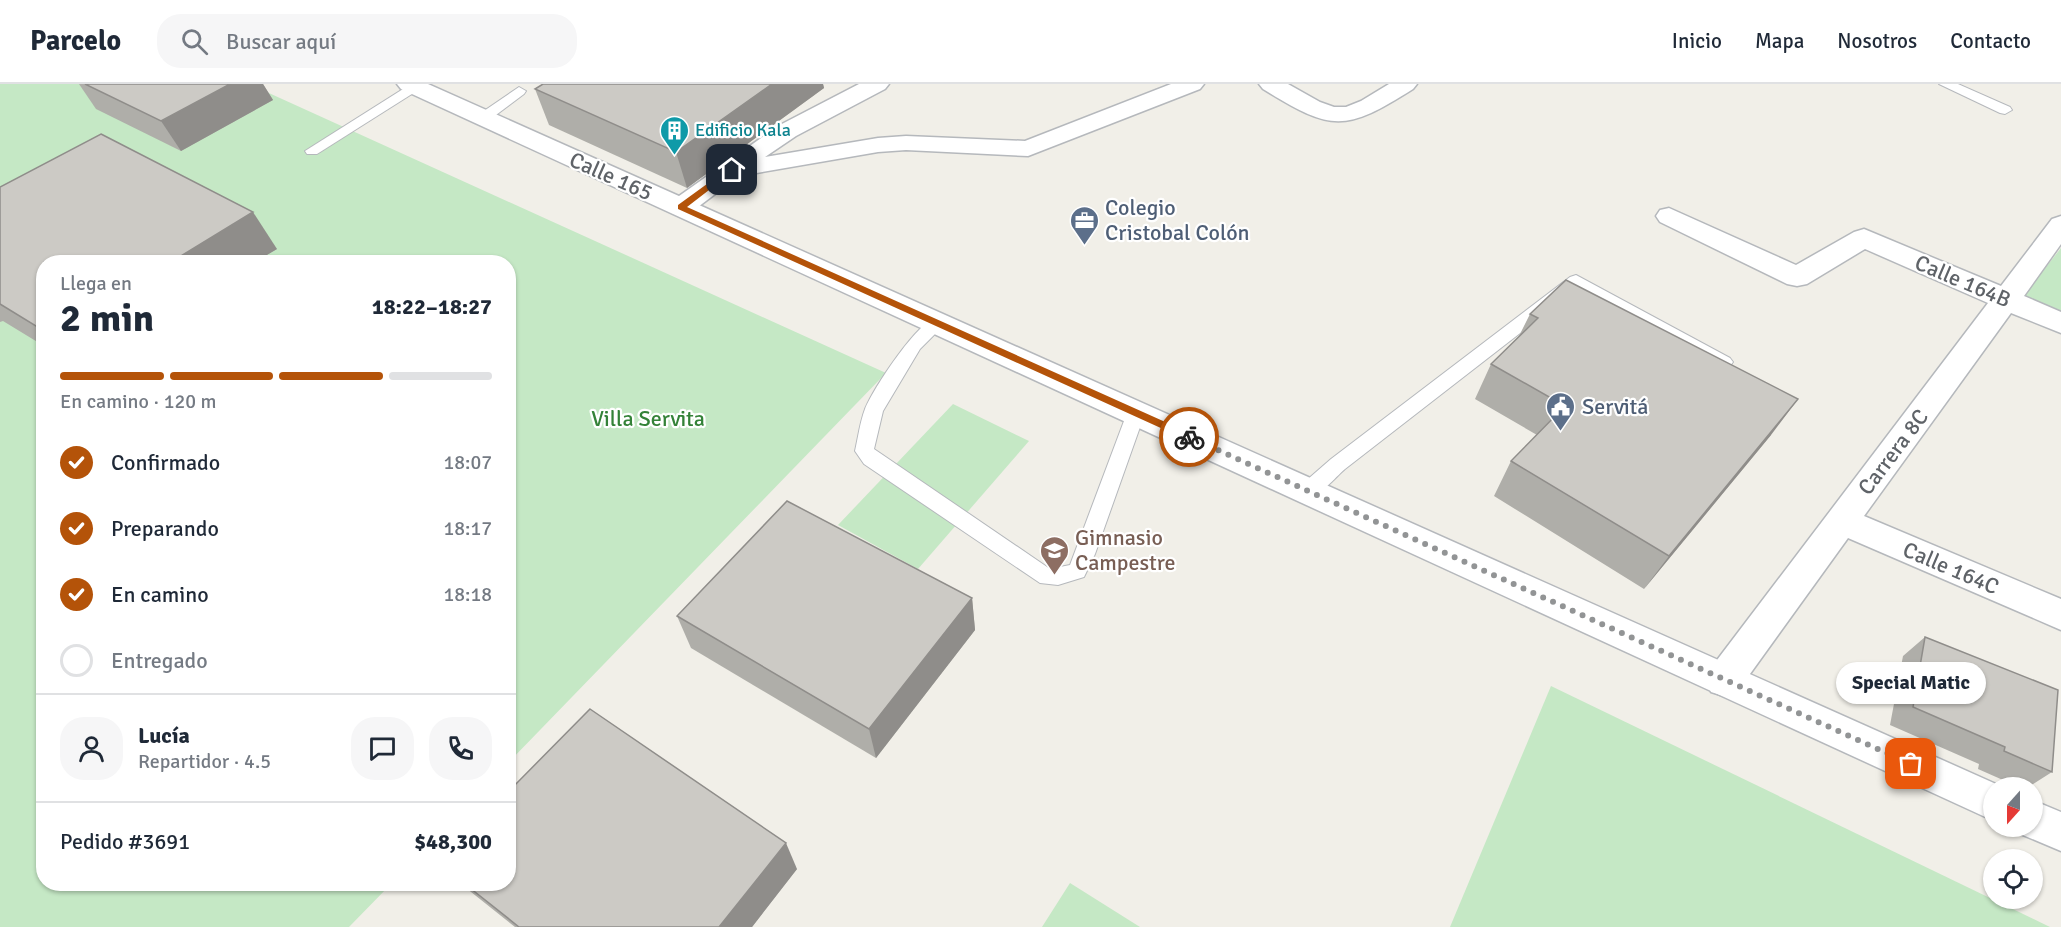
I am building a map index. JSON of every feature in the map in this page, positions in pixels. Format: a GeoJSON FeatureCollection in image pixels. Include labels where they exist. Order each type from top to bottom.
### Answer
{"type":"FeatureCollection","features":[{"type":"Feature","properties":{"kind":"street"},"geometry":{"type":"LineString","coordinates":[[681,207],[788,131],[878,84]]}},
{"type":"Feature","properties":{"kind":"street"},"geometry":{"type":"LineString","coordinates":[[732,170],[878,145],[906,143],[1028,149],[1192,84]]}},
{"type":"Feature","properties":{"kind":"street"},"geometry":{"type":"LineString","coordinates":[[1271,84],[1316,109],[1338,115],[1356,112],[1405,84]]}},
{"type":"Feature","properties":{"kind":"street","name":"Calle 165"},"geometry":{"type":"LineString","coordinates":[[413,86],[1983,797]]}},
{"type":"Feature","properties":{"kind":"street","name":"Calle 164B"},"geometry":{"type":"LineString","coordinates":[[1669,216],[1797,278],[1864,238],[2061,323]]}},
{"type":"Feature","properties":{"kind":"street","name":"Carrera 8C"},"geometry":{"type":"LineString","coordinates":[[1724,680],[2061,225]]}},
{"type":"Feature","properties":{"kind":"street","name":"Calle 164C"},"geometry":{"type":"LineString","coordinates":[[1842,521],[2061,615]]}},
{"type":"Feature","properties":{"kind":"street"},"geometry":{"type":"LineString","coordinates":[[2043,824],[2061,832]]}},
{"type":"Feature","properties":{"kind":"lane"},"geometry":{"type":"LineString","coordinates":[[1946,84],[2005,110]]}},
{"type":"Feature","properties":{"kind":"lane"},"geometry":{"type":"LineString","coordinates":[[312,151],[413,86]]}},
{"type":"Feature","properties":{"kind":"lane"},"geometry":{"type":"LineString","coordinates":[[483,118],[519,91]]}},
{"type":"Feature","properties":{"kind":"lane"},"geometry":{"type":"LineString","coordinates":[[1307,491],[1338,464],[1576,281],[1729,365]]}},
{"type":"Feature","properties":{"kind":"lane"},"geometry":{"type":"LineString","coordinates":[[937,323],[914,345],[874,410],[864,451],[871,459],[1047,577],[1058,577],[1077,571],[1136,413]]}},
{"type":"Feature","properties":{"kind":"green space","name":"Villa Servita"},"geometry":{"type":"Polygon","coordinates":[[[0,84],[249,84],[886,373],[516,755],[516,255],[36,255],[36,891],[384,891],[349,927],[0,927],[0,84]]]}},
{"type":"Feature","properties":{"kind":"green space"},"geometry":{"type":"Polygon","coordinates":[[[2061,248],[2061,324],[2016,305],[2061,248]]]}},
{"type":"Feature","properties":{"kind":"green space"},"geometry":{"type":"Polygon","coordinates":[[[953,404],[1029,441],[918,569],[838,525],[953,404]]]}},
{"type":"Feature","properties":{"kind":"green space"},"geometry":{"type":"Polygon","coordinates":[[[1551,686],[1983,895],[1983,909],[2013,909],[2050,927],[1450,927],[1551,686]]]}},
{"type":"Feature","properties":{"kind":"green space"},"geometry":{"type":"Polygon","coordinates":[[[1070,883],[1140,927],[1042,927],[1070,883]]]}},
{"type":"Feature","properties":{"kind":"building"},"geometry":{"type":"Polygon","coordinates":[[[85,84],[230,84],[161,121],[85,84]]]}},
{"type":"Feature","properties":{"kind":"building"},"geometry":{"type":"Polygon","coordinates":[[[543,84],[772,84],[676,152],[535,89],[543,84]]]}},
{"type":"Feature","properties":{"kind":"building"},"geometry":{"type":"Polygon","coordinates":[[[101,134],[253,212],[182,255],[36,255],[36,326],[0,304],[0,187],[101,134]]]}},
{"type":"Feature","properties":{"kind":"building"},"geometry":{"type":"Polygon","coordinates":[[[1566,280],[1798,399],[1669,556],[1511,461],[1565,406],[1491,364],[1538,318],[1530,314],[1566,280]]]}},
{"type":"Feature","properties":{"kind":"building"},"geometry":{"type":"Polygon","coordinates":[[[787,501],[972,598],[869,729],[677,616],[787,501]]]}},
{"type":"Feature","properties":{"kind":"building"},"geometry":{"type":"Polygon","coordinates":[[[1925,637],[2058,690],[2052,772],[2004,751],[2005,747],[1913,707],[1925,637]]]}},
{"type":"Feature","properties":{"kind":"building"},"geometry":{"type":"Polygon","coordinates":[[[590,709],[786,843],[719,927],[519,927],[474,891],[516,891],[516,784],[590,709]]]}},
{"type":"Feature","properties":{"kind":"way so far"},"geometry":{"type":"LineString","coordinates":[[1189,437],[1911,764]]}},
{"type":"Feature","properties":{"kind":"place","name":"Edificio Kala"},"geometry":{"type":"Point","coordinates":[674,156]}},
{"type":"Feature","properties":{"kind":"place","name":"Colegio Cristobal Colón"},"geometry":{"type":"Point","coordinates":[1084,246]}},
{"type":"Feature","properties":{"kind":"place","name":"Servitá"},"geometry":{"type":"Point","coordinates":[1561,432]}},
{"type":"Feature","properties":{"kind":"place","name":"Gimnasio Campestre"},"geometry":{"type":"Point","coordinates":[1054,576]}},
{"type":"Feature","properties":{"kind":"place","name":"Special Matic"},"geometry":{"type":"Point","coordinates":[1911,764]}},
{"type":"Feature","properties":{"kind":"route"},"geometry":{"type":"LineString","coordinates":[[732,170],[681,207],[1189,437]]}}]}
